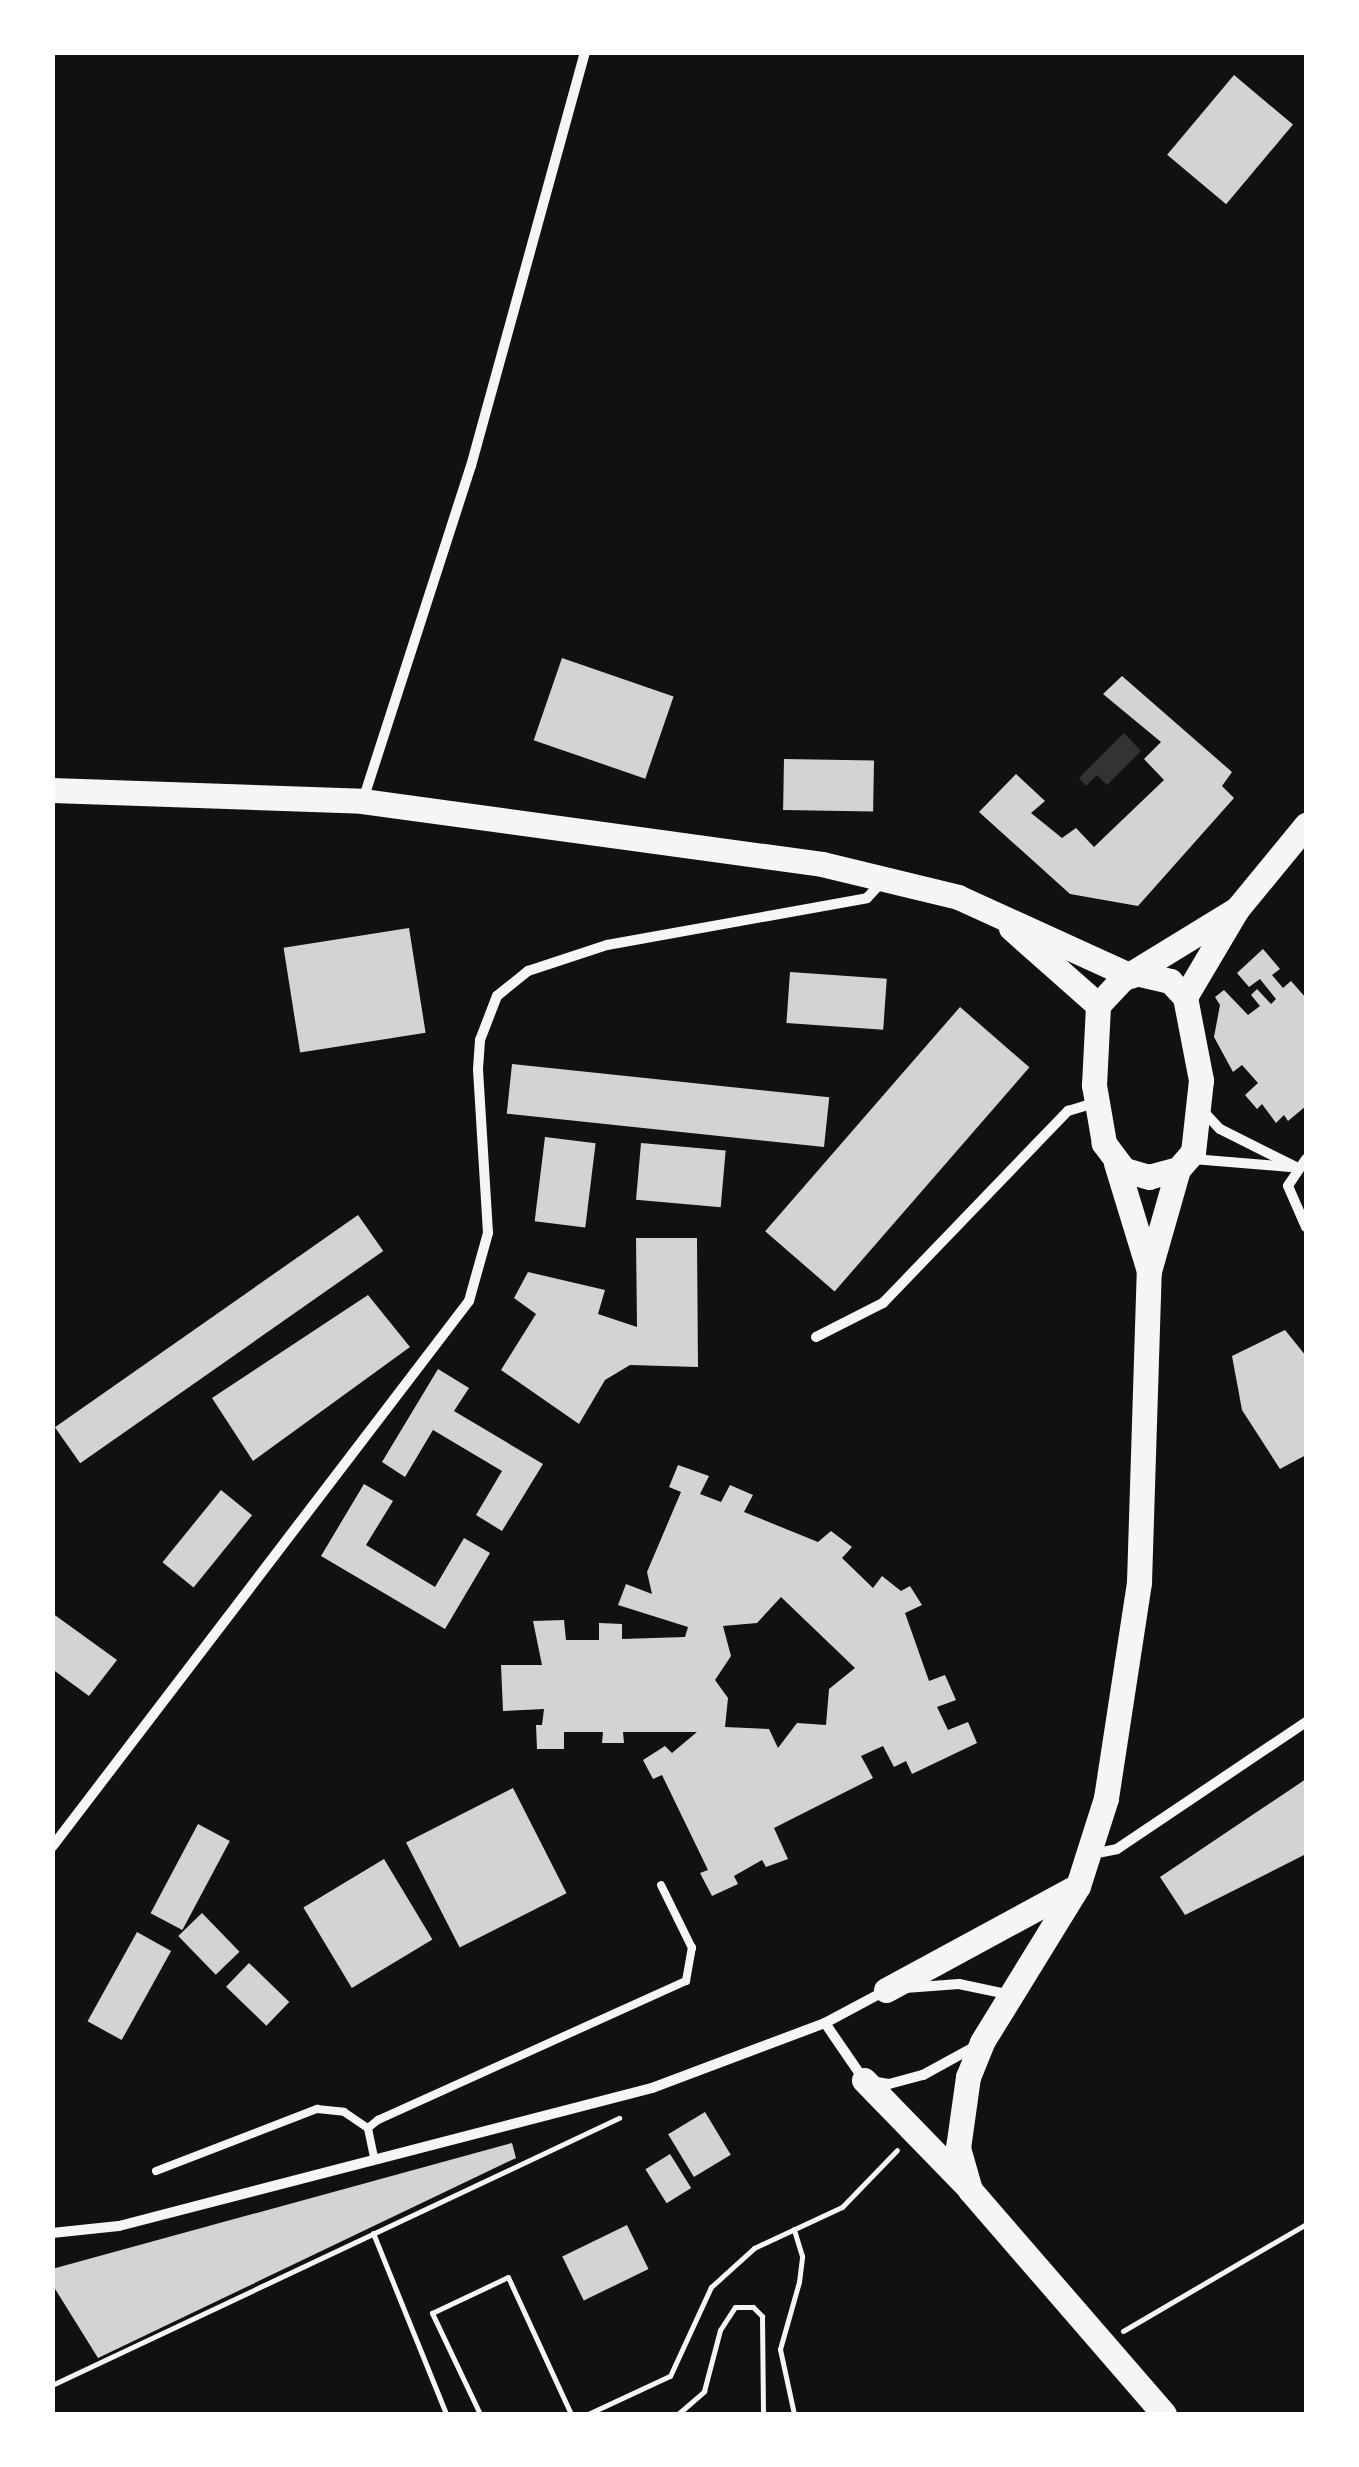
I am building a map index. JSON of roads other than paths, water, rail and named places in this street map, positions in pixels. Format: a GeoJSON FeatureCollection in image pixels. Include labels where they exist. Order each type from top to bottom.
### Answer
{"type":"FeatureCollection","features":[{"type":"Feature","properties":{"kind":"main road"},"geometry":{"type":"LineString","coordinates":[[52,790],[362,802],[669,840],[884,876],[988,909],[1135,975],[1170,981],[1185,997],[1196,1035],[1201,1107],[1149,1271],[1138,1582],[1114,1756],[1091,1854],[1078,1886],[1007,1994],[968,2077],[958,2148],[970,2190]]}},
{"type":"Feature","properties":{"kind":"main road"},"geometry":{"type":"LineString","coordinates":[[1185,997],[1237,909],[1306,826]]}},
{"type":"Feature","properties":{"kind":"main road"},"geometry":{"type":"LineString","coordinates":[[988,909],[1098,1006]]}},
{"type":"Feature","properties":{"kind":"main road"},"geometry":{"type":"LineString","coordinates":[[1149,1271],[1095,1103],[1098,1006],[1135,975],[1237,909]]}},
{"type":"Feature","properties":{"kind":"main road"},"geometry":{"type":"LineString","coordinates":[[1116,1162],[1149,1178],[1183,1164]]}},
{"type":"Feature","properties":{"kind":"main road"},"geometry":{"type":"LineString","coordinates":[[886,1990],[1078,1886]]}},
{"type":"Feature","properties":{"kind":"main road"},"geometry":{"type":"LineString","coordinates":[[864,2080],[970,2190],[1164,2414]]}},
{"type":"Feature","properties":{"kind":"street"},"geometry":{"type":"LineString","coordinates":[[362,802],[470,466],[585,52]]}},
{"type":"Feature","properties":{"kind":"street"},"geometry":{"type":"LineString","coordinates":[[52,1846],[469,1301],[488,1233],[478,1069],[480,1040],[496,996],[541,965],[648,934],[866,898],[884,876]]}},
{"type":"Feature","properties":{"kind":"street"},"geometry":{"type":"LineString","coordinates":[[816,1337],[884,1303],[1068,1110],[1095,1103]]}},
{"type":"Feature","properties":{"kind":"street"},"geometry":{"type":"LineString","coordinates":[[1201,1107],[1220,1129],[1296,1167]]}},
{"type":"Feature","properties":{"kind":"street"},"geometry":{"type":"LineString","coordinates":[[1306,1159],[1296,1167],[1288,1186],[1306,1227]]}},
{"type":"Feature","properties":{"kind":"street"},"geometry":{"type":"LineString","coordinates":[[1183,1164],[1296,1167]]}},
{"type":"Feature","properties":{"kind":"street"},"geometry":{"type":"LineString","coordinates":[[1091,1854],[1116,1849],[1306,1722]]}},
{"type":"Feature","properties":{"kind":"street"},"geometry":{"type":"LineString","coordinates":[[52,2232],[119,2226],[374,2156],[652,2088],[825,2023],[886,1990],[960,1984],[1007,1994]]}},
{"type":"Feature","properties":{"kind":"street"},"geometry":{"type":"LineString","coordinates":[[825,2023],[864,2080],[906,2082],[982,2042]]}},
{"type":"Feature","properties":{"kind":"lane"},"geometry":{"type":"LineString","coordinates":[[368,2128],[686,1980],[692,1948],[660,1885]]}},
{"type":"Feature","properties":{"kind":"lane"},"geometry":{"type":"LineString","coordinates":[[156,2170],[317,2109],[344,2112],[368,2128],[374,2156]]}}]}
